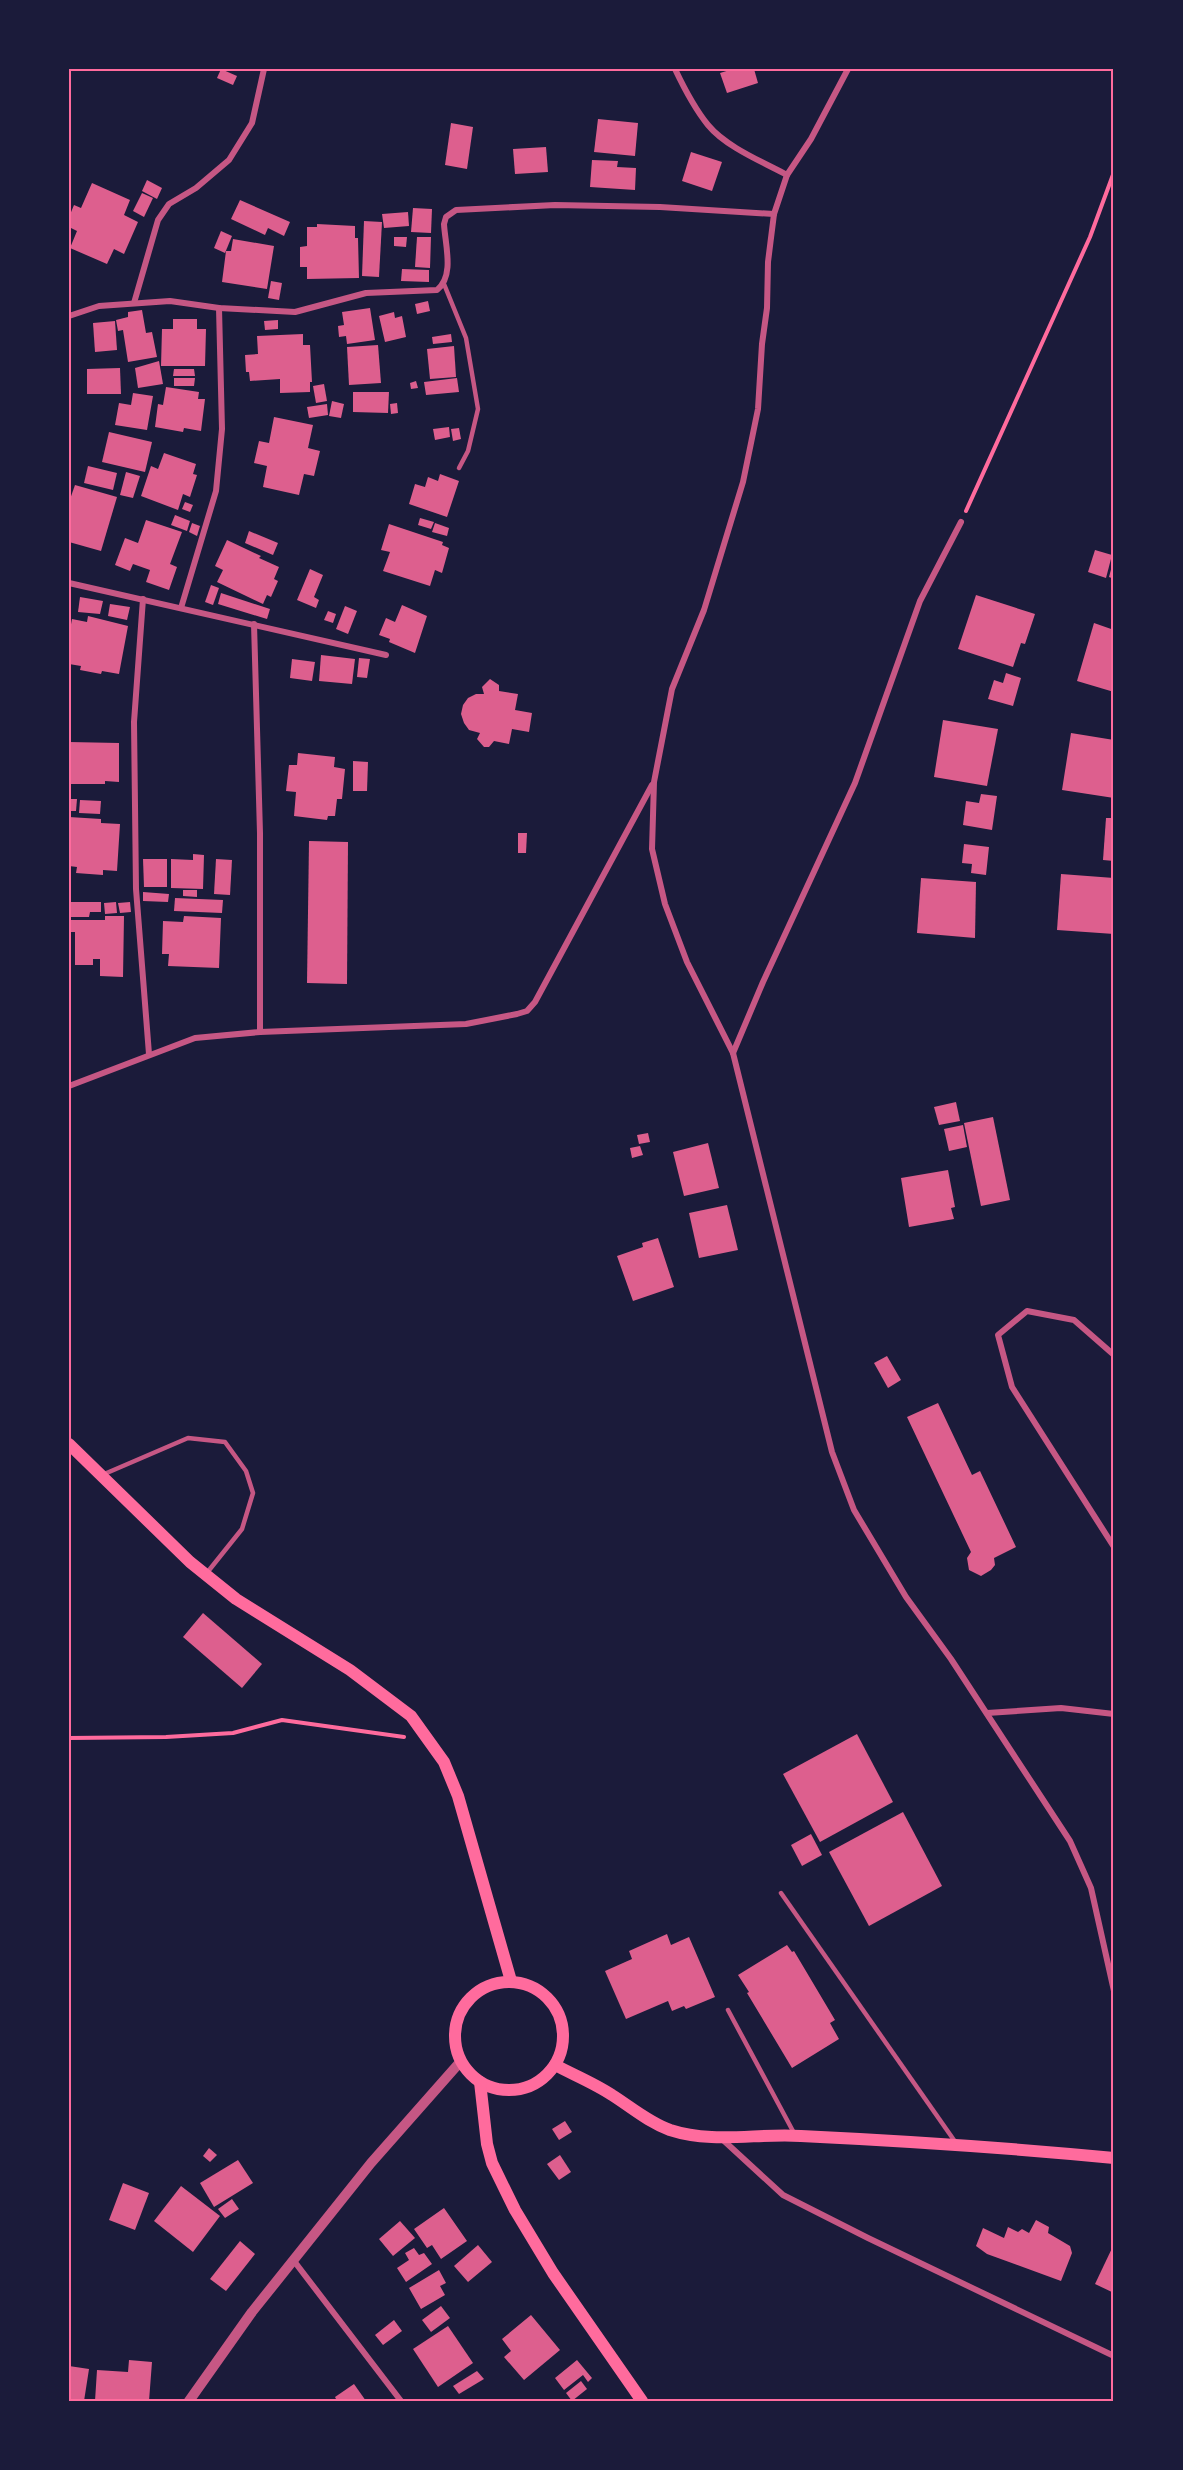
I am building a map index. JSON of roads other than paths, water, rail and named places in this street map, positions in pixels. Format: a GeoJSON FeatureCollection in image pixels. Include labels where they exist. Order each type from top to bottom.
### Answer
{"type":"FeatureCollection","features":[{"type":"Feature","properties":{"kind":"main road"},"geometry":{"type":"LineString","coordinates":[[69,1444],[206,1574],[236,1599],[359,1677],[411,1716],[444,1762],[458,1796],[511,1981]]}},
{"type":"Feature","properties":{"kind":"main road"},"geometry":{"type":"LineString","coordinates":[[511,1981],[538,1989],[549,1998],[558,2010],[564,2038],[555,2065],[546,2076],[535,2084],[507,2091],[480,2082],[470,2073],[461,2061],[456,2048],[455,2033],[457,2020],[463,2007],[472,1996],[484,1987],[511,1981]]}},
{"type":"Feature","properties":{"kind":"main road"},"geometry":{"type":"LineString","coordinates":[[555,2065],[612,2095],[641,2115],[668,2129],[692,2136],[722,2138],[795,2135],[956,2143],[1114,2158]]}},
{"type":"Feature","properties":{"kind":"main road"},"geometry":{"type":"LineString","coordinates":[[480,2082],[487,2144],[492,2163],[515,2210],[547,2264],[642,2401]]}},
{"type":"Feature","properties":{"kind":"street"},"geometry":{"type":"LineString","coordinates":[[134,303],[158,220],[169,204],[196,188],[229,160],[252,123],[264,69]]}},
{"type":"Feature","properties":{"kind":"street"},"geometry":{"type":"LineString","coordinates":[[675,69],[684,88],[709,127],[742,152],[787,175]]}},
{"type":"Feature","properties":{"kind":"street"},"geometry":{"type":"LineString","coordinates":[[848,69],[811,139],[787,175],[774,214],[768,261],[767,308],[758,409],[743,482],[704,610],[672,689],[654,782],[652,849],[665,904],[687,962],[733,1053],[832,1452],[854,1510],[906,1597],[987,1713],[1070,1841],[1091,1888],[1114,1991]]}},
{"type":"Feature","properties":{"kind":"street"},"geometry":{"type":"LineString","coordinates":[[69,316],[99,306],[170,302],[219,308],[295,312],[366,293],[437,290],[444,284],[447,274],[444,224],[450,213],[456,210],[555,205],[660,207],[774,214]]}},
{"type":"Feature","properties":{"kind":"street"},"geometry":{"type":"LineString","coordinates":[[181,608],[216,490],[222,429],[219,308]]}},
{"type":"Feature","properties":{"kind":"street"},"geometry":{"type":"LineString","coordinates":[[733,1053],[763,982],[855,783],[920,601],[960,522]]}},
{"type":"Feature","properties":{"kind":"street"},"geometry":{"type":"LineString","coordinates":[[69,583],[386,655]]}},
{"type":"Feature","properties":{"kind":"street"},"geometry":{"type":"LineString","coordinates":[[143,599],[134,722],[135,889],[149,1054]]}},
{"type":"Feature","properties":{"kind":"street"},"geometry":{"type":"LineString","coordinates":[[254,624],[260,833],[260,1032]]}},
{"type":"Feature","properties":{"kind":"street"},"geometry":{"type":"LineString","coordinates":[[69,1086],[195,1038],[260,1032],[466,1024],[527,1011],[535,1002],[654,782]]}},
{"type":"Feature","properties":{"kind":"street"},"geometry":{"type":"LineString","coordinates":[[1114,1355],[1074,1320],[1027,1311],[998,1335],[1012,1388],[1114,1547]]}},
{"type":"Feature","properties":{"kind":"street"},"geometry":{"type":"LineString","coordinates":[[987,1713],[1061,1708],[1114,1714]]}},
{"type":"Feature","properties":{"kind":"street"},"geometry":{"type":"LineString","coordinates":[[189,2401],[252,2312],[371,2163],[461,2061]]}},
{"type":"Feature","properties":{"kind":"street"},"geometry":{"type":"LineString","coordinates":[[722,2138],[783,2195],[1114,2356]]}},
{"type":"Feature","properties":{"kind":"street"},"geometry":{"type":"LineString","coordinates":[[294,2261],[401,2401]]}},
{"type":"Feature","properties":{"kind":"lane"},"geometry":{"type":"LineString","coordinates":[[444,284],[466,338],[478,409],[468,451],[459,468]]}},
{"type":"Feature","properties":{"kind":"lane"},"geometry":{"type":"LineString","coordinates":[[100,1475],[188,1438],[225,1442],[246,1471],[253,1493],[242,1529],[206,1574]]}},
{"type":"Feature","properties":{"kind":"lane"},"geometry":{"type":"LineString","coordinates":[[781,1893],[956,2143]]}},
{"type":"Feature","properties":{"kind":"lane"},"geometry":{"type":"LineString","coordinates":[[728,2010],[795,2135]]}}]}
